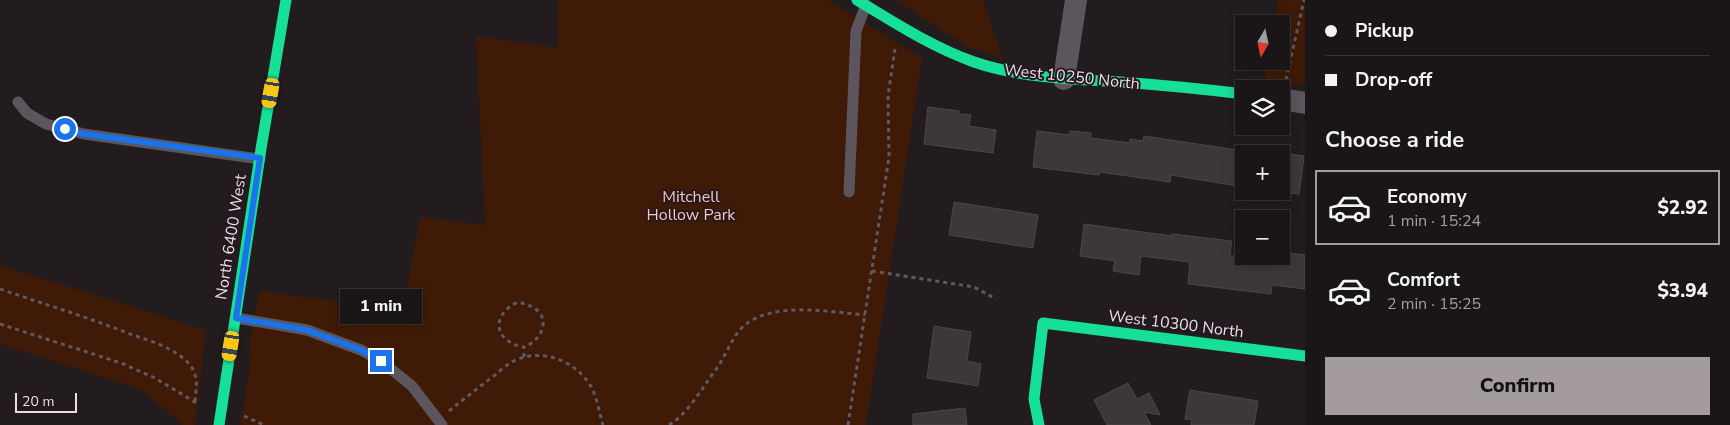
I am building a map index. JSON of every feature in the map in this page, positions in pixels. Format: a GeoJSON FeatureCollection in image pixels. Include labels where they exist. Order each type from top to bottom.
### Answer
{"type":"FeatureCollection","features":[{"type":"Feature","properties":{"kind":"street","name":"North 6400 West"},"geometry":{"type":"LineString","coordinates":[[219,425],[286,0]]}},
{"type":"Feature","properties":{"kind":"street"},"geometry":{"type":"LineString","coordinates":[[1064,79],[1076,0]]}},
{"type":"Feature","properties":{"kind":"street","name":"West 10250 North"},"geometry":{"type":"LineString","coordinates":[[862,3],[928,42],[975,62],[1020,74],[1235,93]]}},
{"type":"Feature","properties":{"kind":"street"},"geometry":{"type":"LineString","coordinates":[[1290,100],[1305,103]]}},
{"type":"Feature","properties":{"kind":"street","name":"West 10300 North"},"geometry":{"type":"LineString","coordinates":[[1039,425],[1034,399],[1043,323],[1305,356]]}},
{"type":"Feature","properties":{"kind":"lane"},"geometry":{"type":"LineString","coordinates":[[849,192],[856,31],[862,3]]}},
{"type":"Feature","properties":{"kind":"lane"},"geometry":{"type":"LineString","coordinates":[[18,102],[27,112],[46,124],[84,134],[260,158]]}},
{"type":"Feature","properties":{"kind":"lane"},"geometry":{"type":"LineString","coordinates":[[236,318],[307,330],[361,350],[381,361],[412,386],[440,422]]}},
{"type":"Feature","properties":{"kind":"path"},"geometry":{"type":"LineString","coordinates":[[1286,80],[1304,0]]}},
{"type":"Feature","properties":{"kind":"path"},"geometry":{"type":"LineString","coordinates":[[848,425],[889,157],[888,96],[895,49]]}},
{"type":"Feature","properties":{"kind":"path"},"geometry":{"type":"LineString","coordinates":[[872,271],[974,287],[996,299]]}},
{"type":"Feature","properties":{"kind":"path"},"geometry":{"type":"LineString","coordinates":[[0,290],[91,319],[163,346],[185,359],[195,372],[195,402],[155,378],[121,363],[0,324]]}},
{"type":"Feature","properties":{"kind":"path"},"geometry":{"type":"LineString","coordinates":[[518,302],[530,305],[541,314],[543,325],[540,336],[531,345],[524,346],[516,345],[504,338],[499,328],[500,316],[508,307],[518,302]]}},
{"type":"Feature","properties":{"kind":"path"},"geometry":{"type":"LineString","coordinates":[[669,425],[690,405],[722,361],[731,343],[744,325],[762,315],[781,312],[811,311],[865,315]]}},
{"type":"Feature","properties":{"kind":"path"},"geometry":{"type":"LineString","coordinates":[[524,346],[524,357]]}},
{"type":"Feature","properties":{"kind":"path"},"geometry":{"type":"LineString","coordinates":[[440,422],[514,360],[524,357],[552,356],[561,359],[577,370],[590,384],[603,425]]}},
{"type":"Feature","properties":{"kind":"path"},"geometry":{"type":"LineString","coordinates":[[238,415],[264,425]]}},
{"type":"Feature","properties":{"kind":"green space","name":"Mitchell Hollow Park"},"geometry":{"type":"Polygon","coordinates":[[[558,0],[828,0],[922,58],[866,425],[240,425],[251,360],[248,355],[259,291],[403,310],[420,217],[485,225],[476,36],[557,48],[558,0]]]}},
{"type":"Feature","properties":{"kind":"green space"},"geometry":{"type":"Polygon","coordinates":[[[896,0],[983,0],[1002,57],[968,47],[896,0]]]}},
{"type":"Feature","properties":{"kind":"green space"},"geometry":{"type":"Polygon","coordinates":[[[1278,0],[1305,0],[1305,74],[1303,85],[1290,84],[1290,80],[1265,80],[1267,70],[1290,70],[1290,15],[1276,15],[1278,0]]]}},
{"type":"Feature","properties":{"kind":"green space"},"geometry":{"type":"Polygon","coordinates":[[[0,265],[206,330],[195,425],[183,425],[142,390],[0,344],[0,265]]]}},
{"type":"Feature","properties":{"kind":"building"},"geometry":{"type":"Polygon","coordinates":[[[928,107],[959,111],[959,114],[971,115],[969,126],[996,130],[993,153],[924,144],[928,107]]]}},
{"type":"Feature","properties":{"kind":"building"},"geometry":{"type":"Polygon","coordinates":[[[1037,131],[1069,135],[1070,131],[1091,133],[1091,138],[1130,143],[1130,139],[1143,141],[1144,136],[1235,150],[1235,186],[1171,175],[1170,182],[1100,172],[1099,175],[1033,167],[1037,131]]]}},
{"type":"Feature","properties":{"kind":"building"},"geometry":{"type":"Polygon","coordinates":[[[1290,154],[1304,156],[1299,194],[1290,193],[1290,154]]]}},
{"type":"Feature","properties":{"kind":"building"},"geometry":{"type":"Polygon","coordinates":[[[954,202],[1038,215],[1033,248],[949,235],[954,202]]]}},
{"type":"Feature","properties":{"kind":"building"},"geometry":{"type":"Polygon","coordinates":[[[1084,224],[1172,236],[1172,234],[1232,241],[1230,256],[1235,256],[1235,265],[1290,265],[1290,253],[1305,255],[1305,289],[1272,285],[1271,294],[1188,284],[1190,262],[1141,256],[1139,275],[1113,271],[1115,261],[1080,256],[1084,224]]]}},
{"type":"Feature","properties":{"kind":"building"},"geometry":{"type":"Polygon","coordinates":[[[934,326],[971,332],[967,361],[981,364],[978,386],[927,378],[934,326]]]}},
{"type":"Feature","properties":{"kind":"building"},"geometry":{"type":"Polygon","coordinates":[[[1128,383],[1137,399],[1149,393],[1160,415],[1144,412],[1151,425],[1107,425],[1094,400],[1128,383]]]}},
{"type":"Feature","properties":{"kind":"building"},"geometry":{"type":"Polygon","coordinates":[[[1190,390],[1258,401],[1254,425],[1191,425],[1192,420],[1185,419],[1190,390]]]}},
{"type":"Feature","properties":{"kind":"building"},"geometry":{"type":"Polygon","coordinates":[[[965,408],[967,425],[913,425],[913,414],[965,408]]]}},
{"type":"Feature","properties":{"kind":"traffic: fast"},"geometry":{"type":"LineString","coordinates":[[219,425],[286,0]]}},
{"type":"Feature","properties":{"kind":"traffic: fast"},"geometry":{"type":"LineString","coordinates":[[857,0],[929,42],[958,56],[992,67],[1046,77],[1151,84],[1235,93]]}},
{"type":"Feature","properties":{"kind":"traffic: fast"},"geometry":{"type":"LineString","coordinates":[[1039,425],[1034,399],[1043,323],[1305,356]]}},
{"type":"Feature","properties":{"kind":"route"},"geometry":{"type":"LineString","coordinates":[[65,129],[84,134],[260,158],[236,318],[307,330],[361,350],[381,361]]}}]}
